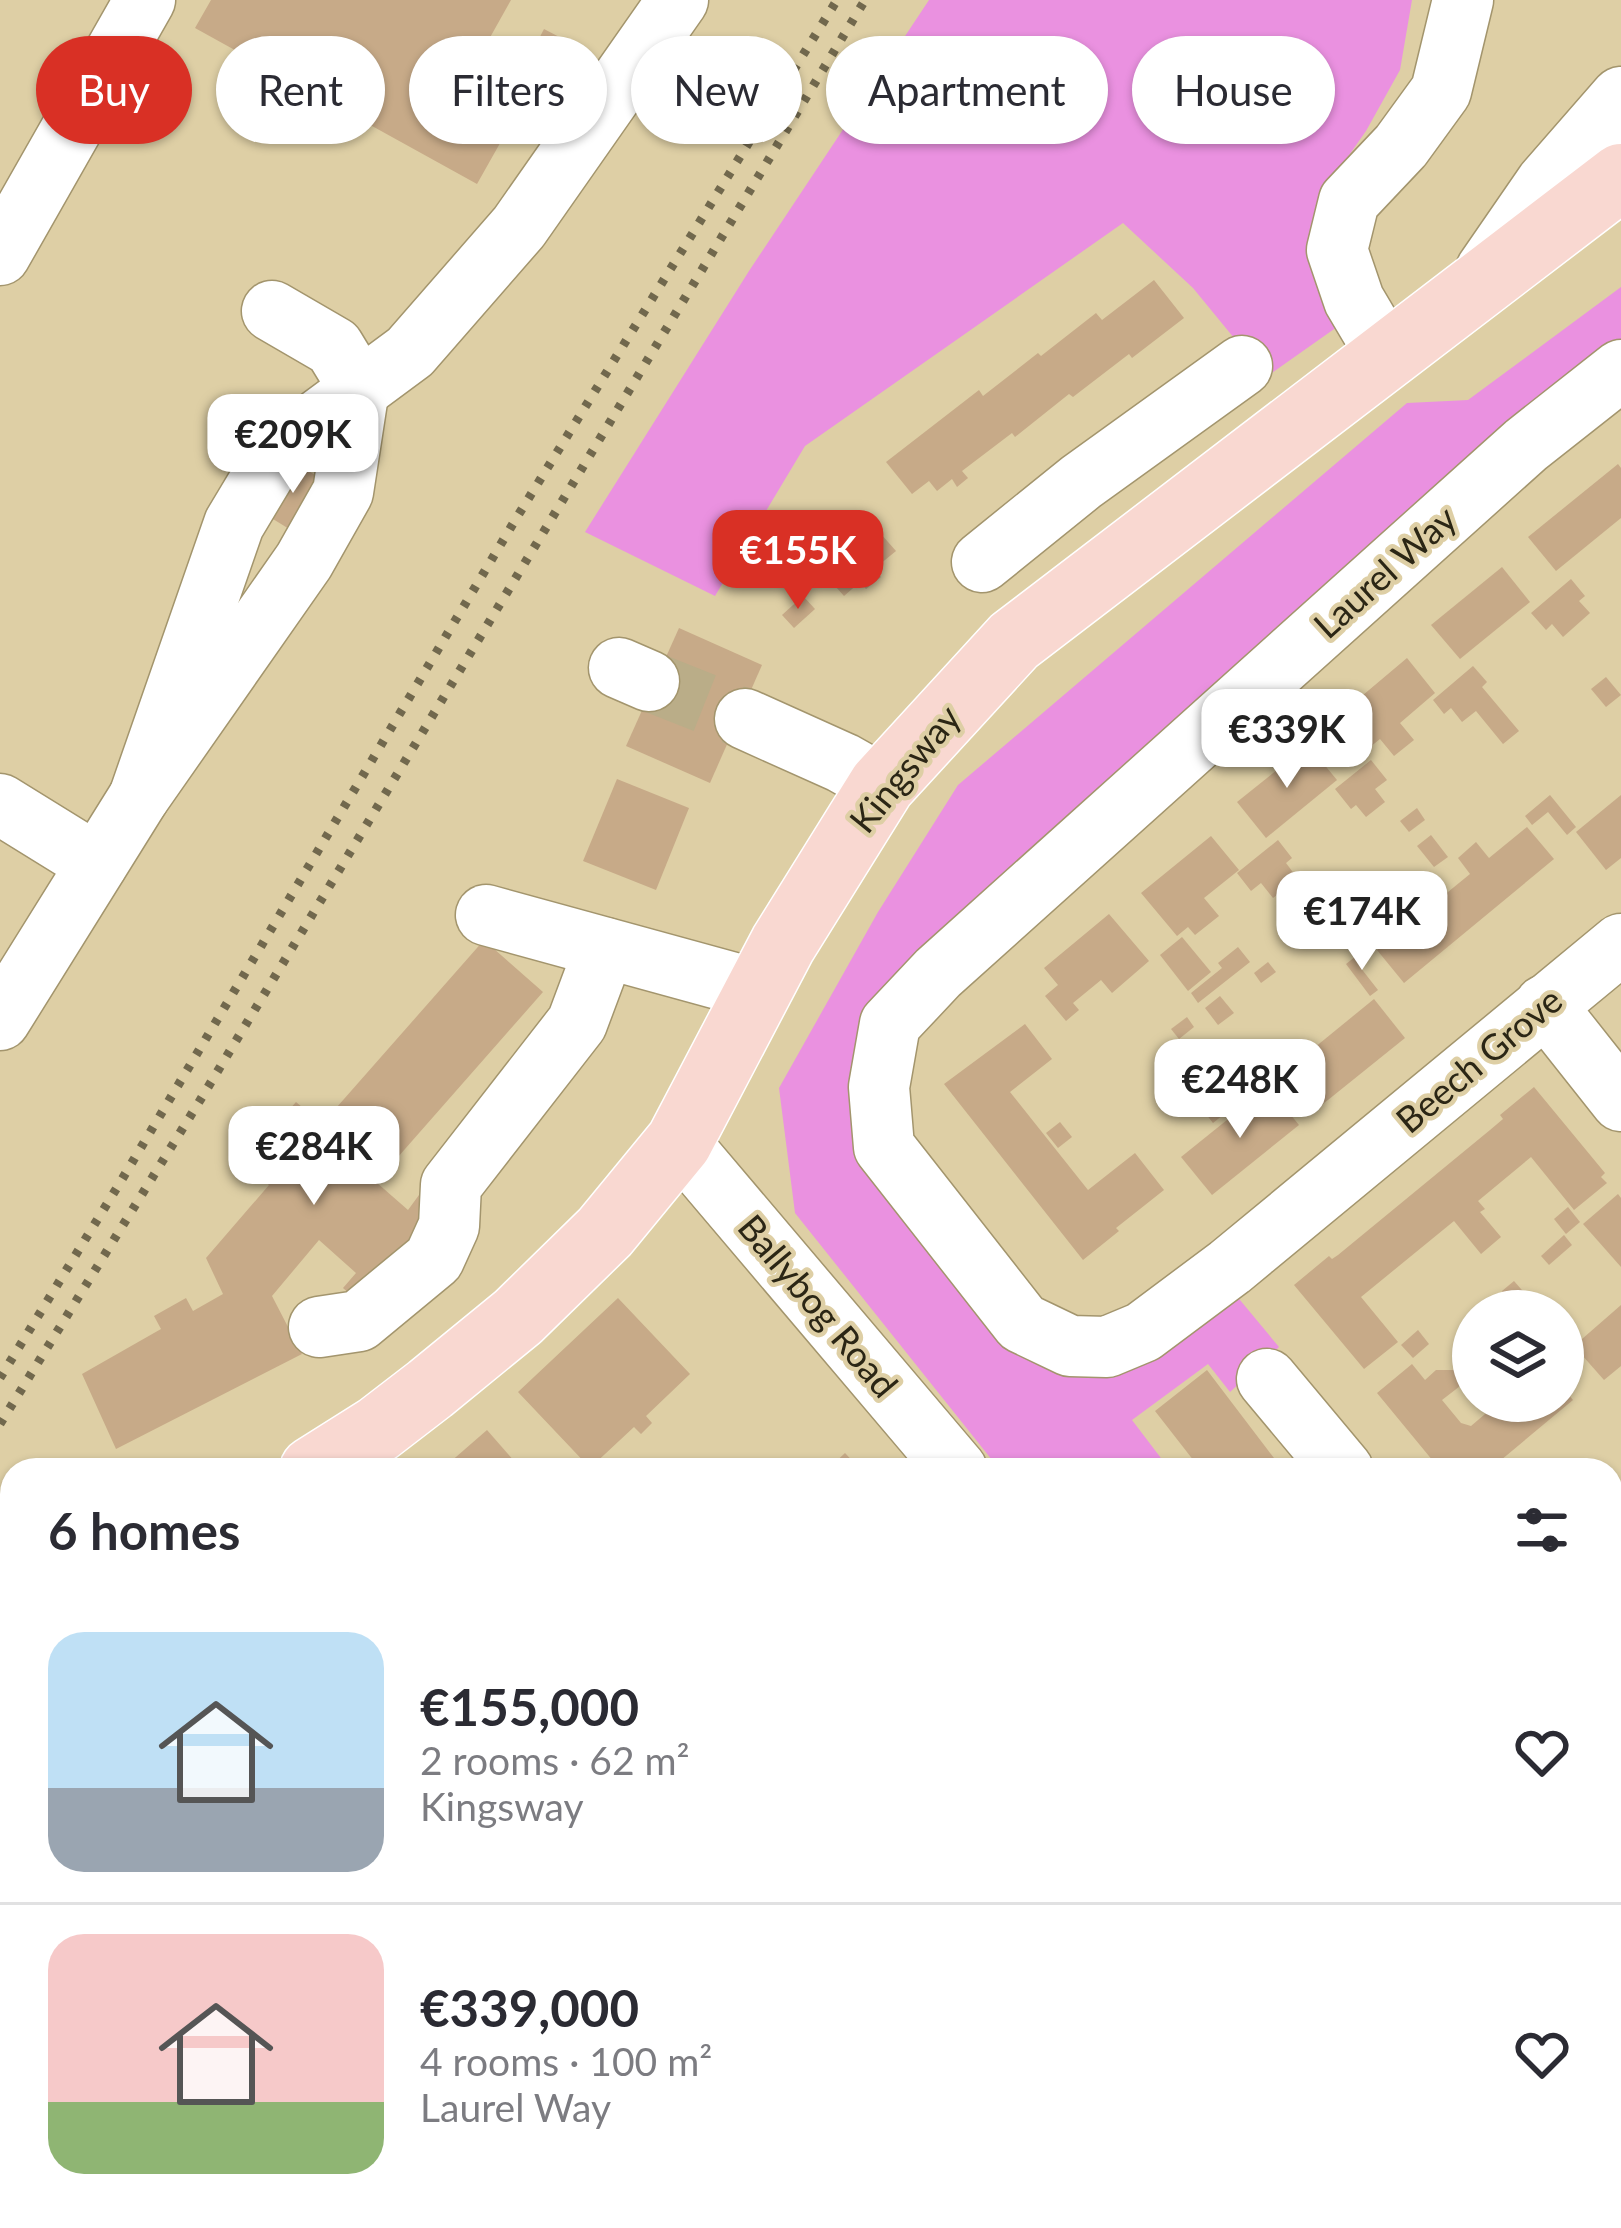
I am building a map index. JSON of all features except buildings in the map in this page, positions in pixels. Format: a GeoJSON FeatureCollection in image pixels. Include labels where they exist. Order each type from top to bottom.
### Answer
{"type":"FeatureCollection","features":[{"type":"Feature","properties":{"kind":"main road","name":"Kingsway"},"geometry":{"type":"LineString","coordinates":[[332,1458],[378,1429],[518,1317],[605,1232],[679,1142],[782,944],[882,785],[1014,641],[1621,177]]}},
{"type":"Feature","properties":{"kind":"street"},"geometry":{"type":"LineString","coordinates":[[0,255],[145,0]]}},
{"type":"Feature","properties":{"kind":"street"},"geometry":{"type":"LineString","coordinates":[[139,797],[234,524],[279,449],[410,352],[519,227],[678,0]]}},
{"type":"Feature","properties":{"kind":"street"},"geometry":{"type":"LineString","coordinates":[[1386,354],[1354,300],[1337,250],[1349,201],[1401,146],[1441,91],[1462,0]]}},
{"type":"Feature","properties":{"kind":"street"},"geometry":{"type":"LineString","coordinates":[[1472,290],[1546,183],[1621,97]]}},
{"type":"Feature","properties":{"kind":"street"},"geometry":{"type":"LineString","coordinates":[[0,1021],[139,797],[304,561],[343,492],[358,388],[334,347],[272,311]]}},
{"type":"Feature","properties":{"kind":"street"},"geometry":{"type":"LineString","coordinates":[[982,562],[1081,482],[1242,366]]}},
{"type":"Feature","properties":{"kind":"street","name":"Laurel Way"},"geometry":{"type":"LineString","coordinates":[[1107,1347],[1070,1346],[1022,1323],[884,1147],[879,1087],[890,1024],[938,973],[1472,493],[1621,370]]}},
{"type":"Feature","properties":{"kind":"street"},"geometry":{"type":"LineString","coordinates":[[1081,482],[1136,547]]}},
{"type":"Feature","properties":{"kind":"street"},"geometry":{"type":"LineString","coordinates":[[745,719],[882,785]]}},
{"type":"Feature","properties":{"kind":"street"},"geometry":{"type":"LineString","coordinates":[[0,804],[97,864]]}},
{"type":"Feature","properties":{"kind":"street"},"geometry":{"type":"LineString","coordinates":[[486,915],[759,990]]}},
{"type":"Feature","properties":{"kind":"street","name":"Beech Grove"},"geometry":{"type":"LineString","coordinates":[[1107,1347],[1143,1332],[1230,1267],[1621,944]]}},
{"type":"Feature","properties":{"kind":"street"},"geometry":{"type":"LineString","coordinates":[[319,1327],[359,1321],[434,1259],[449,1226],[451,1185],[578,1023],[605,948]]}},
{"type":"Feature","properties":{"kind":"street"},"geometry":{"type":"LineString","coordinates":[[1545,1005],[1621,1101]]}},
{"type":"Feature","properties":{"kind":"street","name":"Ballybog Road"},"geometry":{"type":"LineString","coordinates":[[679,1142],[947,1458]]}},
{"type":"Feature","properties":{"kind":"street"},"geometry":{"type":"LineString","coordinates":[[1267,1378],[1333,1458]]}},
{"type":"Feature","properties":{"kind":"shaded area"},"geometry":{"type":"Polygon","coordinates":[[[929,0],[1412,0],[1400,70],[1366,131],[1321,195],[1337,327],[1266,377],[1193,288],[1123,223],[805,446],[715,596],[585,532],[833,144],[1108,144],[1108,36],[905,36],[929,0]]]}},
{"type":"Feature","properties":{"kind":"shaded area"},"geometry":{"type":"Polygon","coordinates":[[[1621,287],[1621,352],[855,1090],[1041,1364],[1235,1294],[1279,1347],[1230,1392],[1208,1364],[1132,1420],[1161,1458],[990,1458],[795,1213],[779,1088],[878,912],[958,785],[1407,403],[1468,400],[1621,287]]]}},
{"type":"Feature","properties":{"kind":"tunnel"},"geometry":{"type":"LineString","coordinates":[[649,681],[745,719]]}},
{"type":"Feature","properties":{"kind":"railway"},"geometry":{"type":"LineString","coordinates":[[0,1378],[517,517],[837,0]]}},
{"type":"Feature","properties":{"kind":"railway"},"geometry":{"type":"LineString","coordinates":[[0,1424],[865,0]]}}]}
